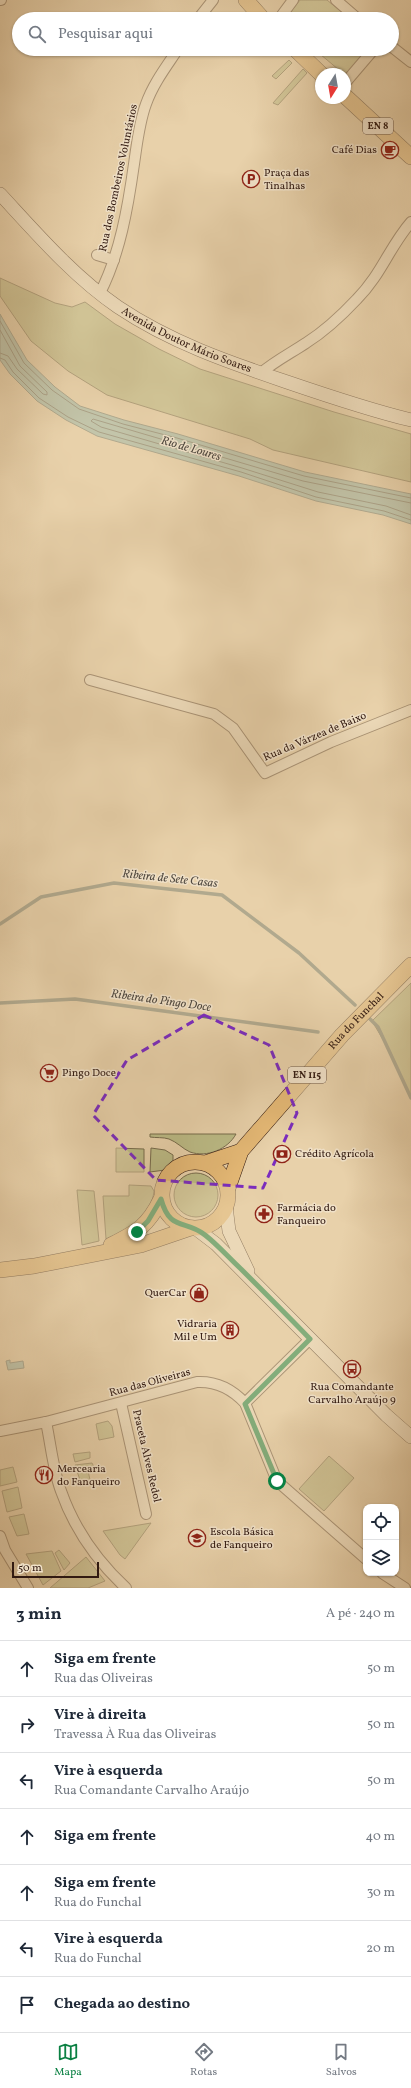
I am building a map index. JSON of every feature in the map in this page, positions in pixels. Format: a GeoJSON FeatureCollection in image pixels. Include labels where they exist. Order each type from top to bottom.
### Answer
{"type":"FeatureCollection","features":[{"type":"Feature","properties":{"kind":"main road"},"geometry":{"type":"LineString","coordinates":[[246,0],[257,12]]}},
{"type":"Feature","properties":{"kind":"main road"},"geometry":{"type":"LineString","coordinates":[[302,56],[315,68]]}},
{"type":"Feature","properties":{"kind":"main road","name":"EN 8"},"geometry":{"type":"LineString","coordinates":[[351,102],[411,157]]}},
{"type":"Feature","properties":{"kind":"main road","name":"Rua do Funchal"},"geometry":{"type":"LineString","coordinates":[[226,1206],[228,1188],[241,1151],[342,1036],[411,965]]}},
{"type":"Feature","properties":{"kind":"main road"},"geometry":{"type":"LineString","coordinates":[[205,1163],[241,1151]]}},
{"type":"Feature","properties":{"kind":"main road"},"geometry":{"type":"LineString","coordinates":[[193,1228],[178,1224],[164,1209],[161,1199],[162,1185],[174,1168],[183,1163],[193,1161],[205,1163],[215,1168],[223,1177],[228,1188]]}},
{"type":"Feature","properties":{"kind":"main road"},"geometry":{"type":"LineString","coordinates":[[89,1254],[137,1232],[148,1221],[161,1199]]}},
{"type":"Feature","properties":{"kind":"main road"},"geometry":{"type":"LineString","coordinates":[[0,1270],[34,1266],[141,1244],[193,1228],[205,1227],[222,1215],[226,1206]]}},
{"type":"Feature","properties":{"kind":"street"},"geometry":{"type":"LineString","coordinates":[[204,12],[213,0]]}},
{"type":"Feature","properties":{"kind":"street"},"geometry":{"type":"LineString","coordinates":[[284,12],[293,0]]}},
{"type":"Feature","properties":{"kind":"street"},"geometry":{"type":"LineString","coordinates":[[336,0],[350,12]]}},
{"type":"Feature","properties":{"kind":"street"},"geometry":{"type":"LineString","coordinates":[[399,53],[411,62]]}},
{"type":"Feature","properties":{"kind":"street","name":"Rua dos Bombeiros Voluntários"},"geometry":{"type":"LineString","coordinates":[[100,293],[111,274],[129,197],[141,117],[150,94],[174,56]]}},
{"type":"Feature","properties":{"kind":"street"},"geometry":{"type":"LineString","coordinates":[[351,75],[368,56]]}},
{"type":"Feature","properties":{"kind":"street","name":"Avenida Doutor Mário Soares"},"geometry":{"type":"LineString","coordinates":[[0,194],[61,258],[100,293],[124,310],[167,336],[199,351],[261,373],[358,406],[411,420]]}},
{"type":"Feature","properties":{"kind":"street"},"geometry":{"type":"LineString","coordinates":[[261,373],[286,354],[307,342],[351,305],[377,276],[401,233],[411,222]]}},
{"type":"Feature","properties":{"kind":"street"},"geometry":{"type":"LineString","coordinates":[[97,255],[114,260]]}},
{"type":"Feature","properties":{"kind":"street","name":"Rua da Várzea de Baixo"},"geometry":{"type":"LineString","coordinates":[[90,680],[214,714],[233,728],[265,773],[331,742],[411,710]]}},
{"type":"Feature","properties":{"kind":"street"},"geometry":{"type":"LineString","coordinates":[[226,1206],[229,1231],[251,1278]]}},
{"type":"Feature","properties":{"kind":"street"},"geometry":{"type":"LineString","coordinates":[[193,1228],[216,1244],[386,1416],[411,1437]]}},
{"type":"Feature","properties":{"kind":"street"},"geometry":{"type":"LineString","coordinates":[[245,1404],[310,1339]]}},
{"type":"Feature","properties":{"kind":"street","name":"Rua das Oliveiras"},"geometry":{"type":"LineString","coordinates":[[0,1431],[46,1422],[197,1382],[207,1382],[236,1393],[245,1404],[277,1481],[363,1556]]}},
{"type":"Feature","properties":{"kind":"street","name":"Praceta Alves Redol"},"geometry":{"type":"LineString","coordinates":[[121,1403],[146,1514]]}},
{"type":"Feature","properties":{"kind":"street"},"geometry":{"type":"LineString","coordinates":[[46,1422],[61,1491],[89,1545],[113,1576],[126,1588]]}},
{"type":"Feature","properties":{"kind":"street"},"geometry":{"type":"LineString","coordinates":[[0,1536],[5,1550],[28,1588]]}},
{"type":"Feature","properties":{"kind":"street"},"geometry":{"type":"LineString","coordinates":[[387,1576],[405,1588]]}},
{"type":"Feature","properties":{"kind":"highlighted area"},"geometry":{"type":"Polygon","coordinates":[[[204,1015],[269,1045],[297,1113],[263,1188],[156,1180],[93,1115],[127,1060],[204,1015]]]}},
{"type":"Feature","properties":{"kind":"shaded area"},"geometry":{"type":"Polygon","coordinates":[[[300,0],[327,0],[342,12],[291,12],[300,0]]]}},
{"type":"Feature","properties":{"kind":"shaded area"},"geometry":{"type":"Polygon","coordinates":[[[322,56],[363,56],[351,68],[337,68],[322,56]]]}},
{"type":"Feature","properties":{"kind":"shaded area"},"geometry":{"type":"Polygon","coordinates":[[[289,60],[292,63],[276,79],[272,76],[289,60]]]}},
{"type":"Feature","properties":{"kind":"shaded area"},"geometry":{"type":"Polygon","coordinates":[[[303,69],[307,73],[278,105],[273,103],[303,69]]]}},
{"type":"Feature","properties":{"kind":"shaded area"},"geometry":{"type":"Polygon","coordinates":[[[0,278],[55,303],[72,307],[85,302],[115,324],[159,349],[200,369],[334,412],[411,434],[411,482],[273,450],[250,439],[107,395],[68,371],[31,341],[0,296],[0,278]]]}},
{"type":"Feature","properties":{"kind":"shaded area"},"geometry":{"type":"Polygon","coordinates":[[[411,983],[411,1098],[391,1053],[372,1021],[411,983]]]}},
{"type":"Feature","properties":{"kind":"shaded area"},"geometry":{"type":"Polygon","coordinates":[[[150,1134],[236,1134],[228,1144],[222,1148],[210,1153],[197,1154],[190,1152],[172,1140],[150,1137],[150,1134]]]}},
{"type":"Feature","properties":{"kind":"shaded area"},"geometry":{"type":"Polygon","coordinates":[[[116,1148],[144,1149],[144,1172],[116,1172],[116,1148]]]}},
{"type":"Feature","properties":{"kind":"shaded area"},"geometry":{"type":"Polygon","coordinates":[[[151,1148],[165,1150],[173,1155],[173,1162],[165,1170],[150,1172],[151,1148]]]}},
{"type":"Feature","properties":{"kind":"shaded area"},"geometry":{"type":"Polygon","coordinates":[[[196,1173],[208,1177],[214,1183],[218,1195],[214,1207],[208,1213],[196,1217],[184,1213],[178,1207],[174,1195],[178,1183],[184,1177],[196,1173]]]}},
{"type":"Feature","properties":{"kind":"shaded area"},"geometry":{"type":"Polygon","coordinates":[[[129,1185],[151,1186],[154,1191],[149,1207],[144,1215],[130,1227],[106,1239],[103,1196],[129,1196],[129,1185]]]}},
{"type":"Feature","properties":{"kind":"shaded area"},"geometry":{"type":"Polygon","coordinates":[[[77,1190],[94,1191],[99,1241],[82,1245],[77,1190]]]}},
{"type":"Feature","properties":{"kind":"shaded area"},"geometry":{"type":"Polygon","coordinates":[[[108,1421],[112,1426],[114,1437],[99,1440],[96,1424],[108,1421]]]}},
{"type":"Feature","properties":{"kind":"shaded area"},"geometry":{"type":"Polygon","coordinates":[[[90,1452],[90,1458],[75,1462],[73,1454],[90,1452]]]}},
{"type":"Feature","properties":{"kind":"shaded area"},"geometry":{"type":"Polygon","coordinates":[[[329,1456],[354,1478],[324,1511],[299,1489],[329,1456]]]}},
{"type":"Feature","properties":{"kind":"shaded area"},"geometry":{"type":"Polygon","coordinates":[[[92,1463],[95,1469],[88,1471],[91,1484],[82,1486],[75,1465],[92,1463]]]}},
{"type":"Feature","properties":{"kind":"shaded area"},"geometry":{"type":"Polygon","coordinates":[[[13,1467],[17,1482],[0,1486],[0,1470],[13,1467]]]}},
{"type":"Feature","properties":{"kind":"shaded area"},"geometry":{"type":"Polygon","coordinates":[[[18,1487],[22,1508],[7,1512],[2,1491],[18,1487]]]}},
{"type":"Feature","properties":{"kind":"shaded area"},"geometry":{"type":"Polygon","coordinates":[[[24,1514],[29,1534],[17,1536],[9,1517],[24,1514]]]}},
{"type":"Feature","properties":{"kind":"shaded area"},"geometry":{"type":"Polygon","coordinates":[[[151,1523],[125,1559],[120,1555],[103,1531],[151,1523]]]}},
{"type":"Feature","properties":{"kind":"shaded area"},"geometry":{"type":"Polygon","coordinates":[[[59,1550],[70,1563],[64,1570],[55,1553],[59,1550]]]}},
{"type":"Feature","properties":{"kind":"shaded area"},"geometry":{"type":"Polygon","coordinates":[[[52,1551],[61,1571],[43,1585],[26,1554],[52,1551]]]}},
{"type":"Feature","properties":{"kind":"shaded area"},"geometry":{"type":"Polygon","coordinates":[[[86,1557],[105,1581],[88,1588],[50,1588],[86,1557]]]}},
{"type":"Feature","properties":{"kind":"water","name":"Rio de Loures"},"geometry":{"type":"Polygon","coordinates":[[[0,314],[27,360],[55,387],[80,406],[305,472],[411,494],[411,524],[383,515],[316,501],[239,476],[97,436],[66,420],[37,401],[10,374],[0,360],[0,314]]]}},
{"type":"Feature","properties":{"kind":"water"},"geometry":{"type":"Polygon","coordinates":[[[10,1360],[10,1363],[23,1361],[24,1368],[8,1370],[6,1361],[10,1360]]]}},
{"type":"Feature","properties":{"kind":"waterway","name":"Ribeira de Sete Casas"},"geometry":{"type":"LineString","coordinates":[[0,924],[41,897],[114,883],[222,895],[299,953],[355,1005]]}},
{"type":"Feature","properties":{"kind":"waterway","name":"Ribeira do Pingo Doce"},"geometry":{"type":"LineString","coordinates":[[0,1003],[75,999],[318,1032]]}},
{"type":"Feature","properties":{"kind":"waterway"},"geometry":{"type":"LineString","coordinates":[[370,1019],[378,1027],[411,1098]]}},
{"type":"Feature","properties":{"kind":"place","name":"Café Dias"},"geometry":{"type":"Point","coordinates":[390,150]}},
{"type":"Feature","properties":{"kind":"place","name":"Praça das Tinalhas"},"geometry":{"type":"Point","coordinates":[251,179]}},
{"type":"Feature","properties":{"kind":"place","name":"Pingo Doce"},"geometry":{"type":"Point","coordinates":[49,1073]}},
{"type":"Feature","properties":{"kind":"place","name":"Crédito Agrícola"},"geometry":{"type":"Point","coordinates":[282,1154]}},
{"type":"Feature","properties":{"kind":"place","name":"Farmácia do Fanqueiro"},"geometry":{"type":"Point","coordinates":[264,1214]}},
{"type":"Feature","properties":{"kind":"place","name":"QuerCar"},"geometry":{"type":"Point","coordinates":[199,1293]}},
{"type":"Feature","properties":{"kind":"place","name":"Vidraria Mil e Um"},"geometry":{"type":"Point","coordinates":[230,1330]}},
{"type":"Feature","properties":{"kind":"place","name":"Rua Comandante Carvalho Araújo 9"},"geometry":{"type":"Point","coordinates":[352,1369]}},
{"type":"Feature","properties":{"kind":"place","name":"Mercearia do Fanqueiro"},"geometry":{"type":"Point","coordinates":[44,1475]}},
{"type":"Feature","properties":{"kind":"place","name":"Escola Básica de Fanqueiro"},"geometry":{"type":"Point","coordinates":[197,1538]}},
{"type":"Feature","properties":{"kind":"route"},"geometry":{"type":"LineString","coordinates":[[137,1232],[148,1221],[161,1199],[164,1209],[170,1217],[178,1224],[195,1228],[216,1244],[310,1339],[245,1404],[277,1481]]}}]}
